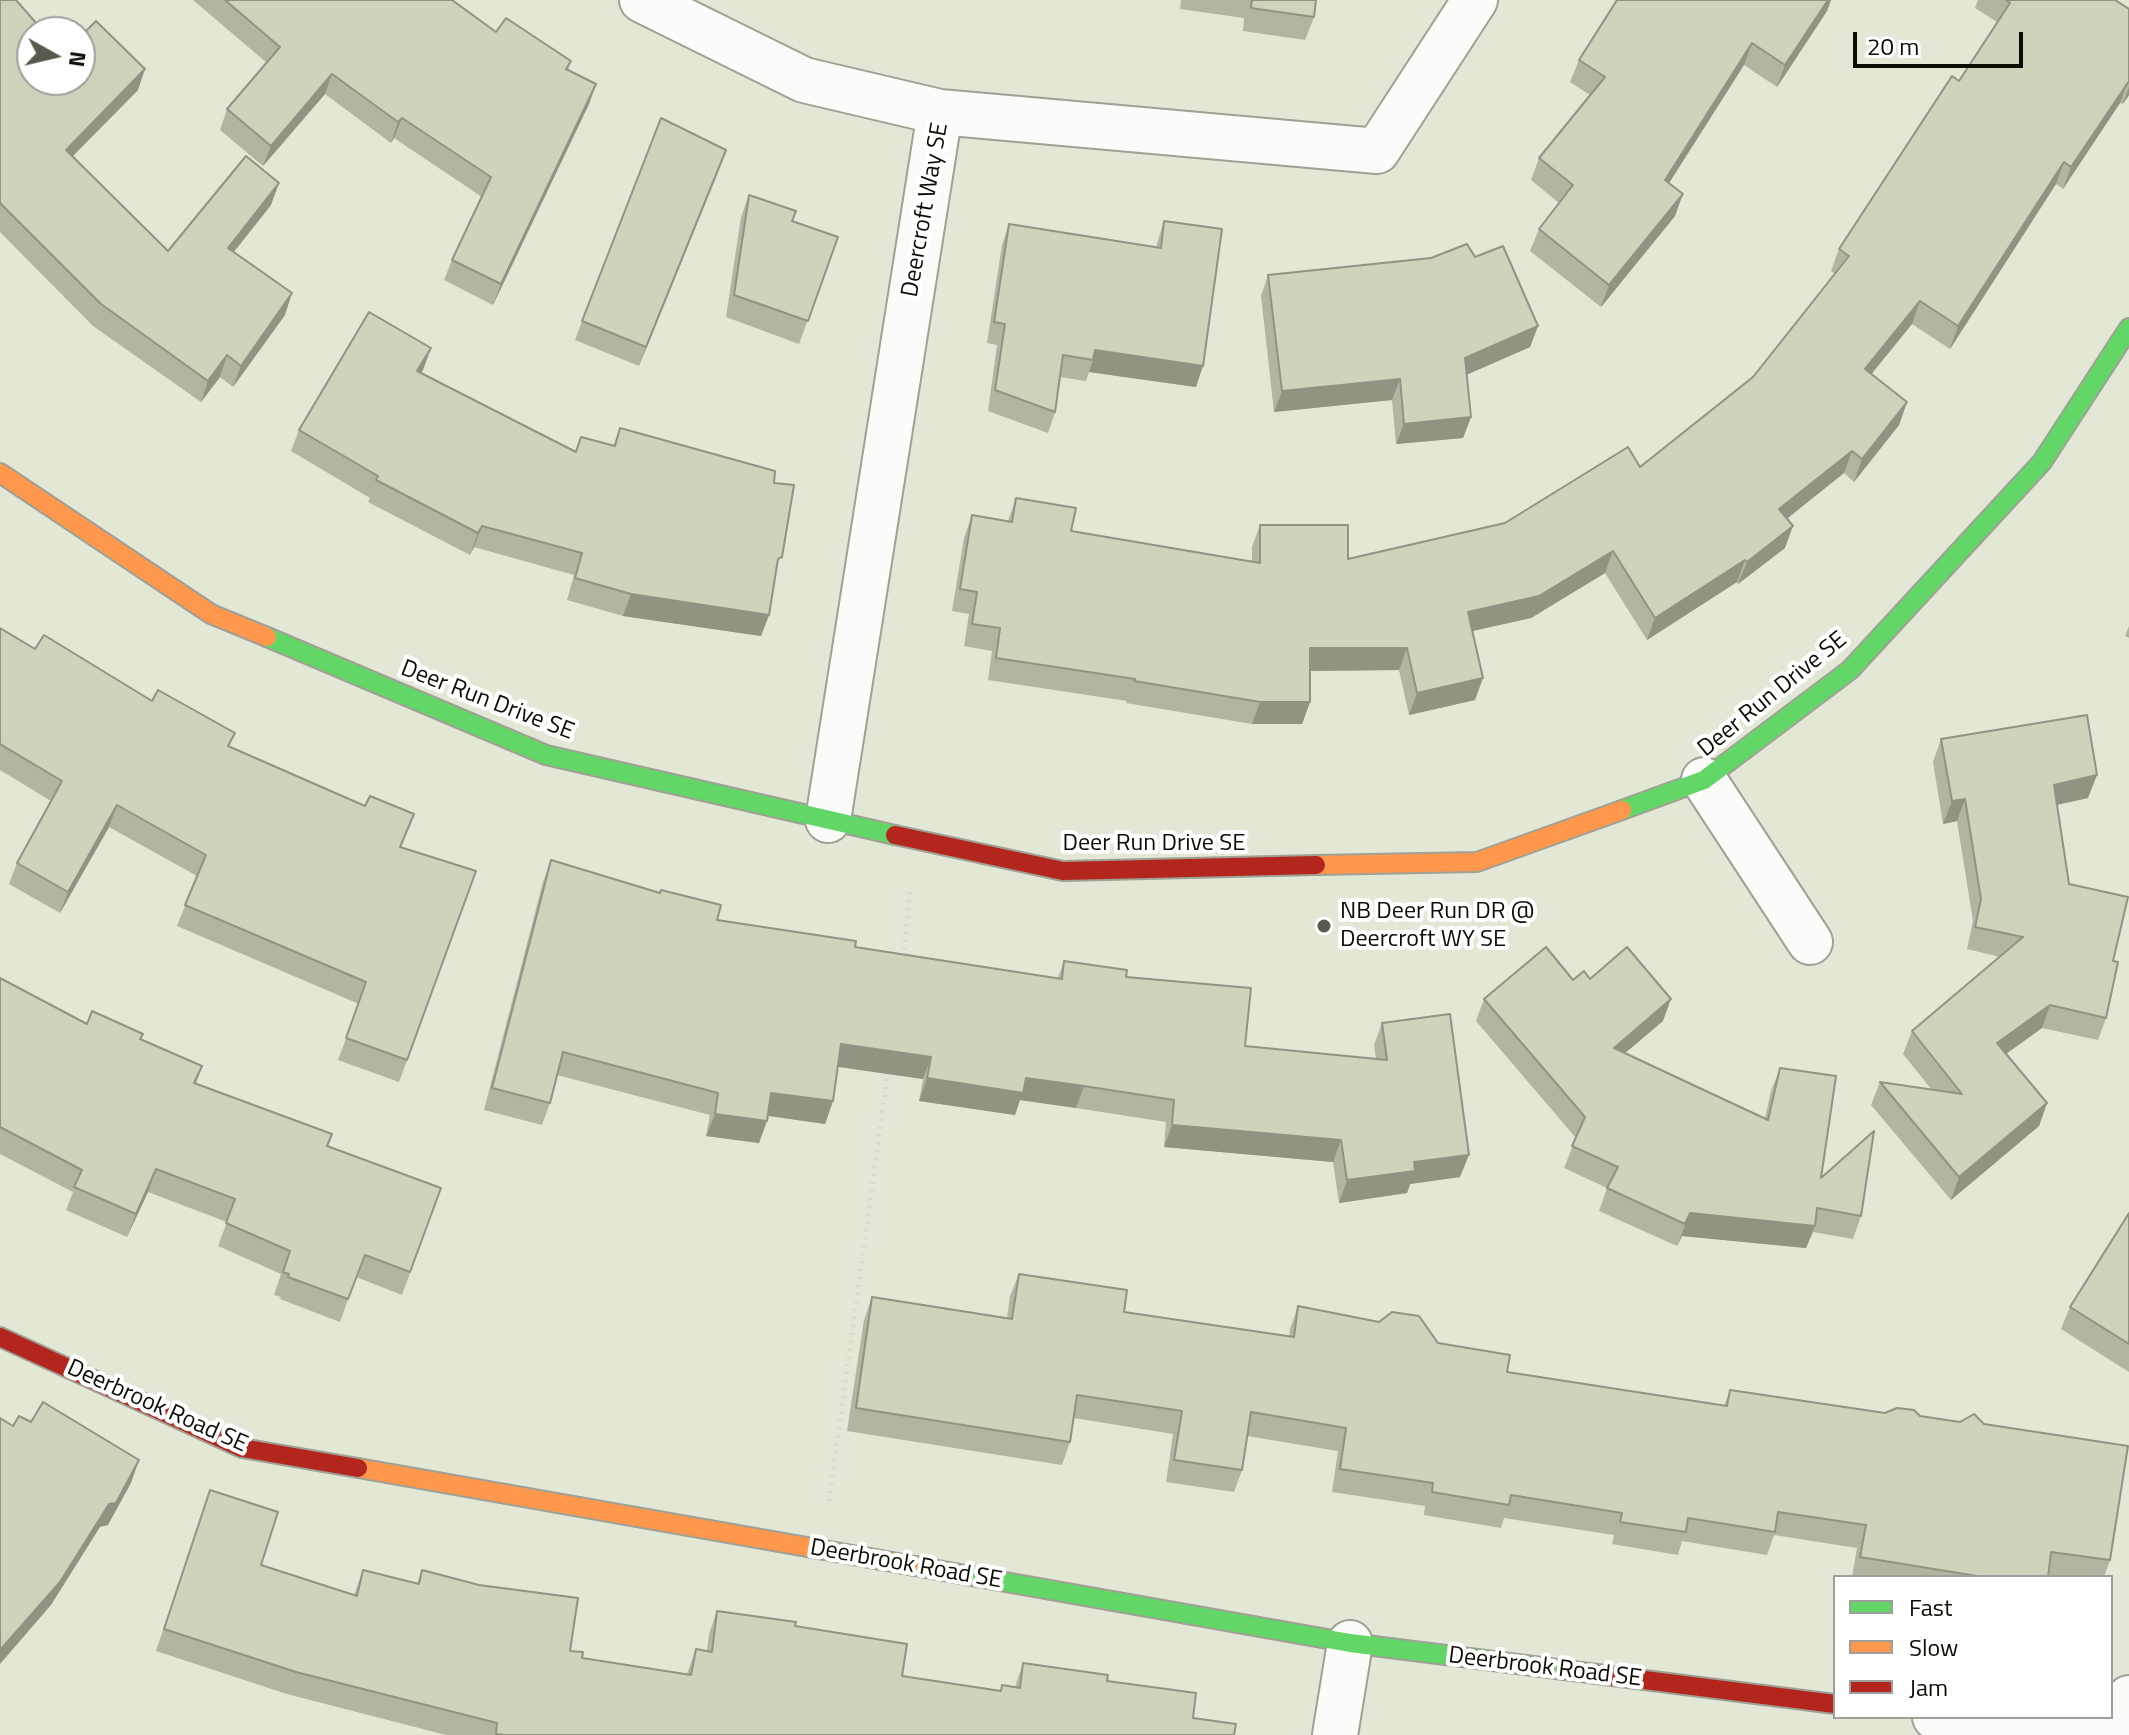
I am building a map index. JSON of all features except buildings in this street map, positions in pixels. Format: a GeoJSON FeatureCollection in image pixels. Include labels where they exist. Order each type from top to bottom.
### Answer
{"type":"FeatureCollection","features":[{"type":"Feature","properties":{"kind":"street"},"geometry":{"type":"LineString","coordinates":[[642,0],[804,80],[940,112]]}},
{"type":"Feature","properties":{"kind":"street","name":"Deercroft Way SE"},"geometry":{"type":"LineString","coordinates":[[828,820],[940,112],[1377,151],[1475,0]]}},
{"type":"Feature","properties":{"kind":"street","name":"Deer Run Drive SE"},"geometry":{"type":"LineString","coordinates":[[0,473],[211,614],[546,755],[1063,871],[1477,862],[1704,780],[1850,670],[2042,462],[2129,328]]}},
{"type":"Feature","properties":{"kind":"street"},"geometry":{"type":"LineString","coordinates":[[1704,780],[1810,942]]}},
{"type":"Feature","properties":{"kind":"street","name":"Deerbrook Road SE"},"geometry":{"type":"LineString","coordinates":[[0,1337],[242,1448],[1350,1643],[1833,1704]]}},
{"type":"Feature","properties":{"kind":"street"},"geometry":{"type":"LineString","coordinates":[[1335,1735],[1350,1643]]}},
{"type":"Feature","properties":{"kind":"street"},"geometry":{"type":"LineString","coordinates":[[2105,1735],[2129,1698]]}},
{"type":"Feature","properties":{"kind":"street"},"geometry":{"type":"LineString","coordinates":[[1951,1719],[2077,1735]]}},
{"type":"Feature","properties":{"kind":"path"},"geometry":{"type":"LineString","coordinates":[[903,964],[913,839]]}},
{"type":"Feature","properties":{"kind":"path"},"geometry":{"type":"LineString","coordinates":[[822,1550],[890,1059]]}},
{"type":"Feature","properties":{"kind":"traffic: fast"},"geometry":{"type":"LineString","coordinates":[[1622,810],[1704,780],[1850,670],[2042,462],[2129,328]]}},
{"type":"Feature","properties":{"kind":"traffic: fast"},"geometry":{"type":"LineString","coordinates":[[267,637],[546,755],[895,835]]}},
{"type":"Feature","properties":{"kind":"traffic: fast"},"geometry":{"type":"LineString","coordinates":[[915,1566],[1350,1643],[1565,1670]]}},
{"type":"Feature","properties":{"kind":"traffic: slow"},"geometry":{"type":"LineString","coordinates":[[0,473],[211,614],[267,637]]}},
{"type":"Feature","properties":{"kind":"traffic: slow"},"geometry":{"type":"LineString","coordinates":[[1316,865],[1477,862],[1622,810]]}},
{"type":"Feature","properties":{"kind":"traffic: slow"},"geometry":{"type":"LineString","coordinates":[[358,1468],[915,1566]]}},
{"type":"Feature","properties":{"kind":"traffic: jam"},"geometry":{"type":"LineString","coordinates":[[895,835],[1063,871],[1316,865]]}},
{"type":"Feature","properties":{"kind":"traffic: jam"},"geometry":{"type":"LineString","coordinates":[[0,1337],[242,1448],[358,1468]]}},
{"type":"Feature","properties":{"kind":"traffic: jam"},"geometry":{"type":"LineString","coordinates":[[1565,1670],[1833,1704]]}},
{"type":"Feature","properties":{"kind":"place","name":"NB Deer Run DR @ Deercroft WY SE"},"geometry":{"type":"Point","coordinates":[1324,926]}}]}
